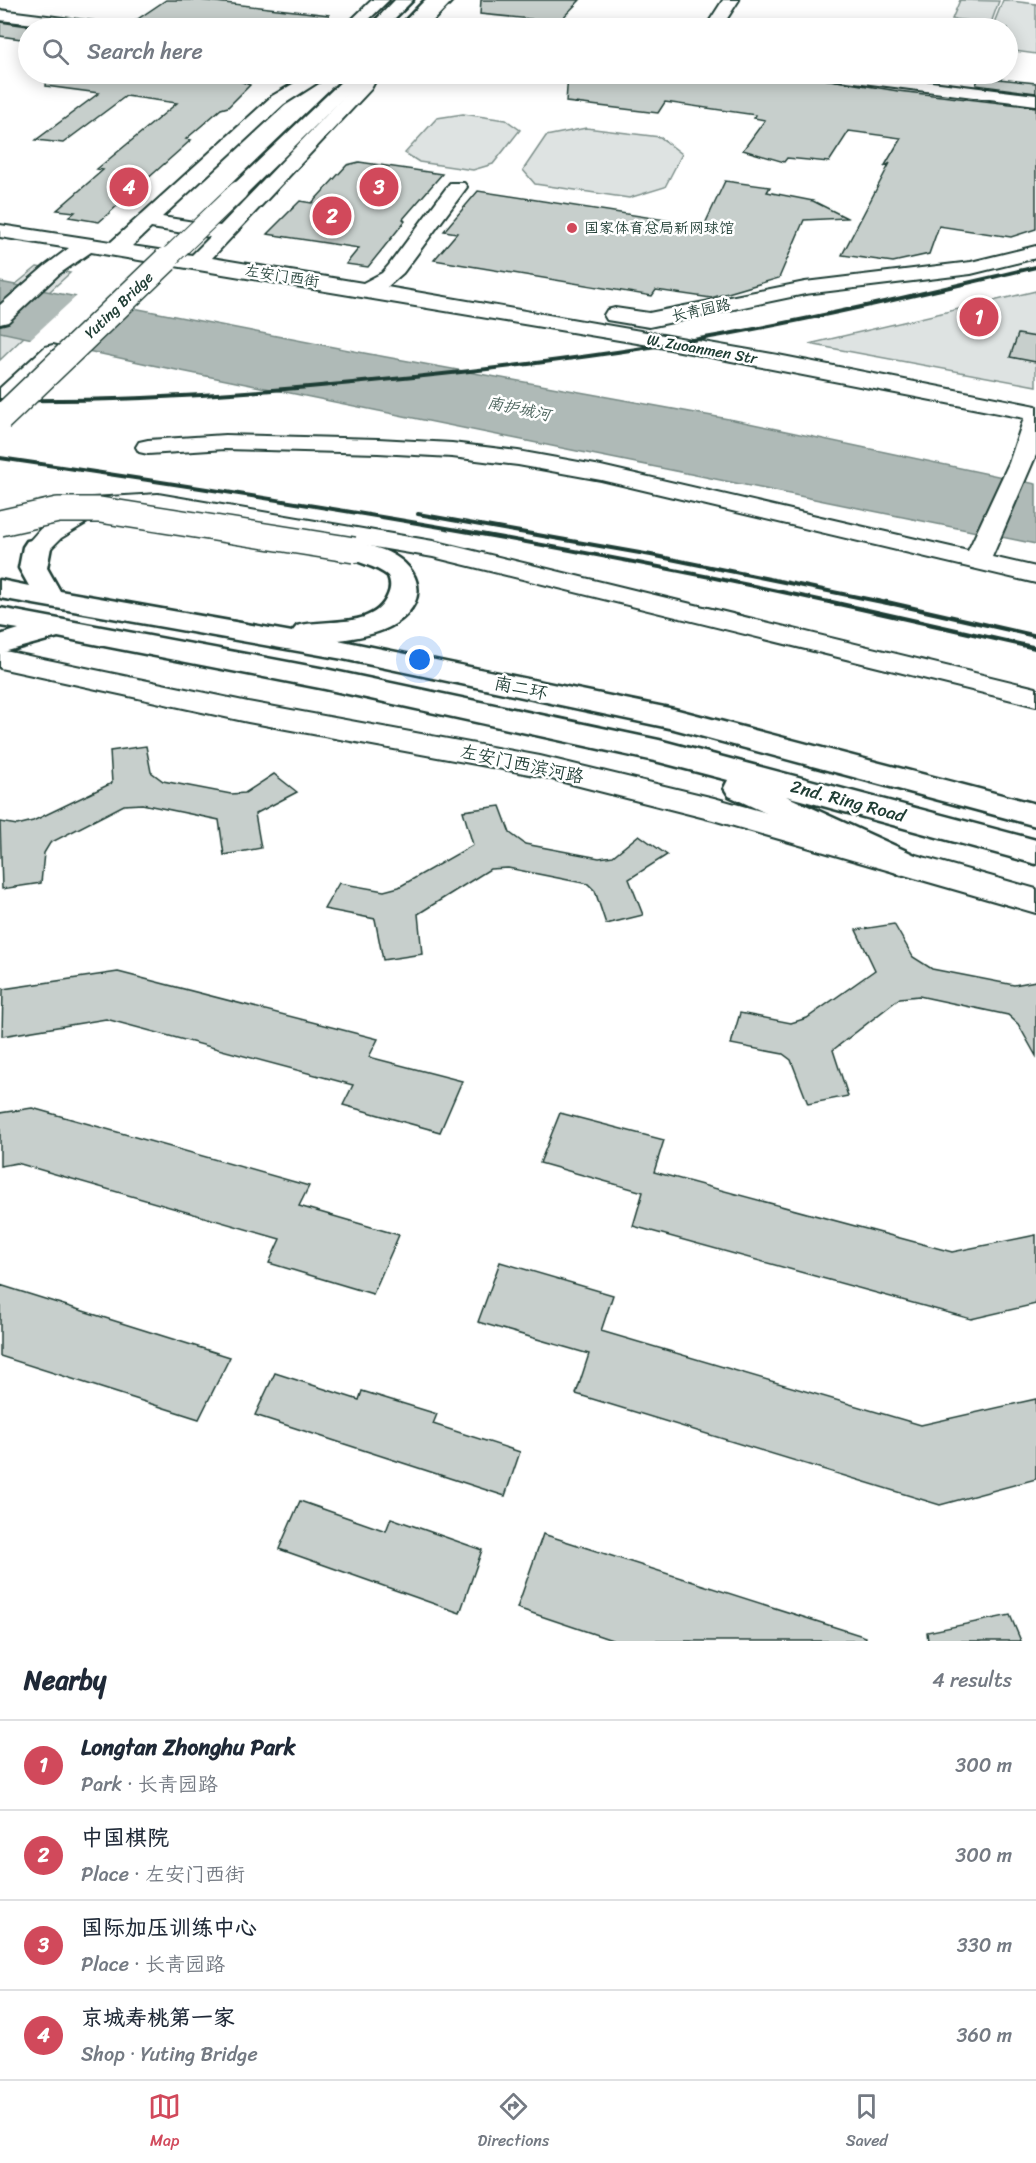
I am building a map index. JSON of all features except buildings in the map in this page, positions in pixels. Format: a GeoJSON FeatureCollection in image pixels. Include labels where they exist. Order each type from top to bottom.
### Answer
{"type":"FeatureCollection","features":[{"type":"Feature","properties":{"kind":"main road"},"geometry":{"type":"LineString","coordinates":[[386,18],[405,0]]}},
{"type":"Feature","properties":{"kind":"main road"},"geometry":{"type":"LineString","coordinates":[[420,18],[434,0]]}},
{"type":"Feature","properties":{"kind":"main road"},"geometry":{"type":"LineString","coordinates":[[227,190],[283,112],[318,84]]}},
{"type":"Feature","properties":{"kind":"main road"},"geometry":{"type":"LineString","coordinates":[[227,190],[357,84]]}},
{"type":"Feature","properties":{"kind":"main road","name":"Yuting Bridge"},"geometry":{"type":"LineString","coordinates":[[0,387],[65,328],[227,190]]}},
{"type":"Feature","properties":{"kind":"main road","name":"Yuting Bridge"},"geometry":{"type":"LineString","coordinates":[[0,419],[227,190]]}},
{"type":"Feature","properties":{"kind":"main road"},"geometry":{"type":"LineString","coordinates":[[0,523],[58,510],[100,510],[354,550],[386,561],[403,577],[406,586],[397,608],[389,615],[361,627],[336,632],[245,633]]}},
{"type":"Feature","properties":{"kind":"main road"},"geometry":{"type":"LineString","coordinates":[[0,568],[12,564],[37,547]]}},
{"type":"Feature","properties":{"kind":"main road"},"geometry":{"type":"LineString","coordinates":[[37,547],[33,568],[50,598]]}},
{"type":"Feature","properties":{"kind":"main road","name":"南二环"},"geometry":{"type":"LineString","coordinates":[[0,589],[343,650],[674,719],[1036,815]]}},
{"type":"Feature","properties":{"kind":"main road","name":"南二环"},"geometry":{"type":"LineString","coordinates":[[0,641],[57,628],[325,680],[659,751]]}},
{"type":"Feature","properties":{"kind":"main road"},"geometry":{"type":"LineString","coordinates":[[659,751],[901,863]]}},
{"type":"Feature","properties":{"kind":"main road","name":"2nd. Ring Road"},"geometry":{"type":"LineString","coordinates":[[659,751],[1036,852]]}},
{"type":"Feature","properties":{"kind":"street"},"geometry":{"type":"LineString","coordinates":[[362,18],[381,0]]}},
{"type":"Feature","properties":{"kind":"street"},"geometry":{"type":"LineString","coordinates":[[424,18],[445,0]]}},
{"type":"Feature","properties":{"kind":"street"},"geometry":{"type":"LineString","coordinates":[[719,18],[731,0]]}},
{"type":"Feature","properties":{"kind":"street"},"geometry":{"type":"LineString","coordinates":[[0,15],[24,18]]}},
{"type":"Feature","properties":{"kind":"street"},"geometry":{"type":"LineString","coordinates":[[283,112],[298,84]]}},
{"type":"Feature","properties":{"kind":"street"},"geometry":{"type":"LineString","coordinates":[[116,249],[146,221],[283,112],[312,84]]}},
{"type":"Feature","properties":{"kind":"street"},"geometry":{"type":"LineString","coordinates":[[197,262],[360,84]]}},
{"type":"Feature","properties":{"kind":"street"},"geometry":{"type":"LineString","coordinates":[[910,84],[1036,100]]}},
{"type":"Feature","properties":{"kind":"street"},"geometry":{"type":"LineString","coordinates":[[368,289],[389,277],[457,187]]}},
{"type":"Feature","properties":{"kind":"street"},"geometry":{"type":"LineString","coordinates":[[146,221],[225,233]]}},
{"type":"Feature","properties":{"kind":"street","name":"左安门西街"},"geometry":{"type":"LineString","coordinates":[[0,231],[368,289]]}},
{"type":"Feature","properties":{"kind":"street"},"geometry":{"type":"LineString","coordinates":[[0,317],[52,270],[87,245]]}},
{"type":"Feature","properties":{"kind":"street","name":"长青园路"},"geometry":{"type":"LineString","coordinates":[[389,277],[649,320],[806,288],[971,268],[1036,252]]}},
{"type":"Feature","properties":{"kind":"street"},"geometry":{"type":"LineString","coordinates":[[0,401],[157,256]]}},
{"type":"Feature","properties":{"kind":"street","name":"W. Zuoanmen Str"},"geometry":{"type":"LineString","coordinates":[[368,289],[782,363],[1036,415]]}},
{"type":"Feature","properties":{"kind":"street"},"geometry":{"type":"LineString","coordinates":[[981,552],[1021,463],[1036,415]]}},
{"type":"Feature","properties":{"kind":"street"},"geometry":{"type":"LineString","coordinates":[[148,447],[225,442],[330,445],[452,450],[518,458],[601,473],[981,552],[1036,575]]}},
{"type":"Feature","properties":{"kind":"street"},"geometry":{"type":"LineString","coordinates":[[37,547],[52,532],[101,503],[158,502],[433,549],[1036,697]]}},
{"type":"Feature","properties":{"kind":"street","name":"左安门西滨河路"},"geometry":{"type":"LineString","coordinates":[[0,641],[248,712],[540,766],[714,809],[1036,901]]}},
{"type":"Feature","properties":{"kind":"shaded area"},"geometry":{"type":"Polygon","coordinates":[[[960,0],[999,1],[993,18],[952,18],[960,0]]]}},
{"type":"Feature","properties":{"kind":"shaded area"},"geometry":{"type":"Polygon","coordinates":[[[1003,0],[1036,4],[1036,54],[1018,51],[1018,18],[996,18],[1003,0]]]}},
{"type":"Feature","properties":{"kind":"shaded area"},"geometry":{"type":"Polygon","coordinates":[[[463,114],[506,120],[520,130],[493,164],[473,170],[419,162],[405,153],[437,118],[463,114]]]}},
{"type":"Feature","properties":{"kind":"shaded area"},"geometry":{"type":"Polygon","coordinates":[[[586,128],[660,137],[682,154],[665,187],[629,198],[535,184],[523,170],[546,136],[586,128]]]}},
{"type":"Feature","properties":{"kind":"shaded area"},"geometry":{"type":"Polygon","coordinates":[[[37,267],[70,273],[5,332],[25,336],[0,360],[0,297],[37,267]]]}},
{"type":"Feature","properties":{"kind":"shaded area"},"geometry":{"type":"Polygon","coordinates":[[[1036,291],[1036,386],[809,344],[1036,291]]]}},
{"type":"Feature","properties":{"kind":"water","name":"南护城河"},"geometry":{"type":"Polygon","coordinates":[[[0,282],[364,353],[734,420],[1036,484],[1036,544],[152,365],[0,332],[0,282]]]}},
{"type":"Feature","properties":{"kind":"pier"},"geometry":{"type":"Polygon","coordinates":[[[79,294],[135,304],[86,353],[29,340],[79,294]]]}},
{"type":"Feature","properties":{"kind":"railway"},"geometry":{"type":"LineString","coordinates":[[0,400],[96,400],[240,393],[426,376],[553,361],[762,328],[1036,267]]}},
{"type":"Feature","properties":{"kind":"railway"},"geometry":{"type":"LineString","coordinates":[[0,458],[420,523],[629,561],[838,604]]}},
{"type":"Feature","properties":{"kind":"railway"},"geometry":{"type":"LineString","coordinates":[[418,514],[651,555],[892,604]]}},
{"type":"Feature","properties":{"kind":"railway"},"geometry":{"type":"LineString","coordinates":[[831,602],[1036,648]]}},
{"type":"Feature","properties":{"kind":"railway"},"geometry":{"type":"LineString","coordinates":[[886,602],[1036,636]]}},
{"type":"Feature","properties":{"kind":"place","name":"京城寿桃第一家"},"geometry":{"type":"Point","coordinates":[129,187]}},
{"type":"Feature","properties":{"kind":"place","name":"国际加压训练中心"},"geometry":{"type":"Point","coordinates":[379,187]}},
{"type":"Feature","properties":{"kind":"place","name":"中国棋院"},"geometry":{"type":"Point","coordinates":[332,216]}},
{"type":"Feature","properties":{"kind":"place","name":"国家体育总局新网球馆"},"geometry":{"type":"Point","coordinates":[572,228]}},
{"type":"Feature","properties":{"kind":"place","name":"Longtan Zhonghu Park"},"geometry":{"type":"Point","coordinates":[979,317]}}]}
